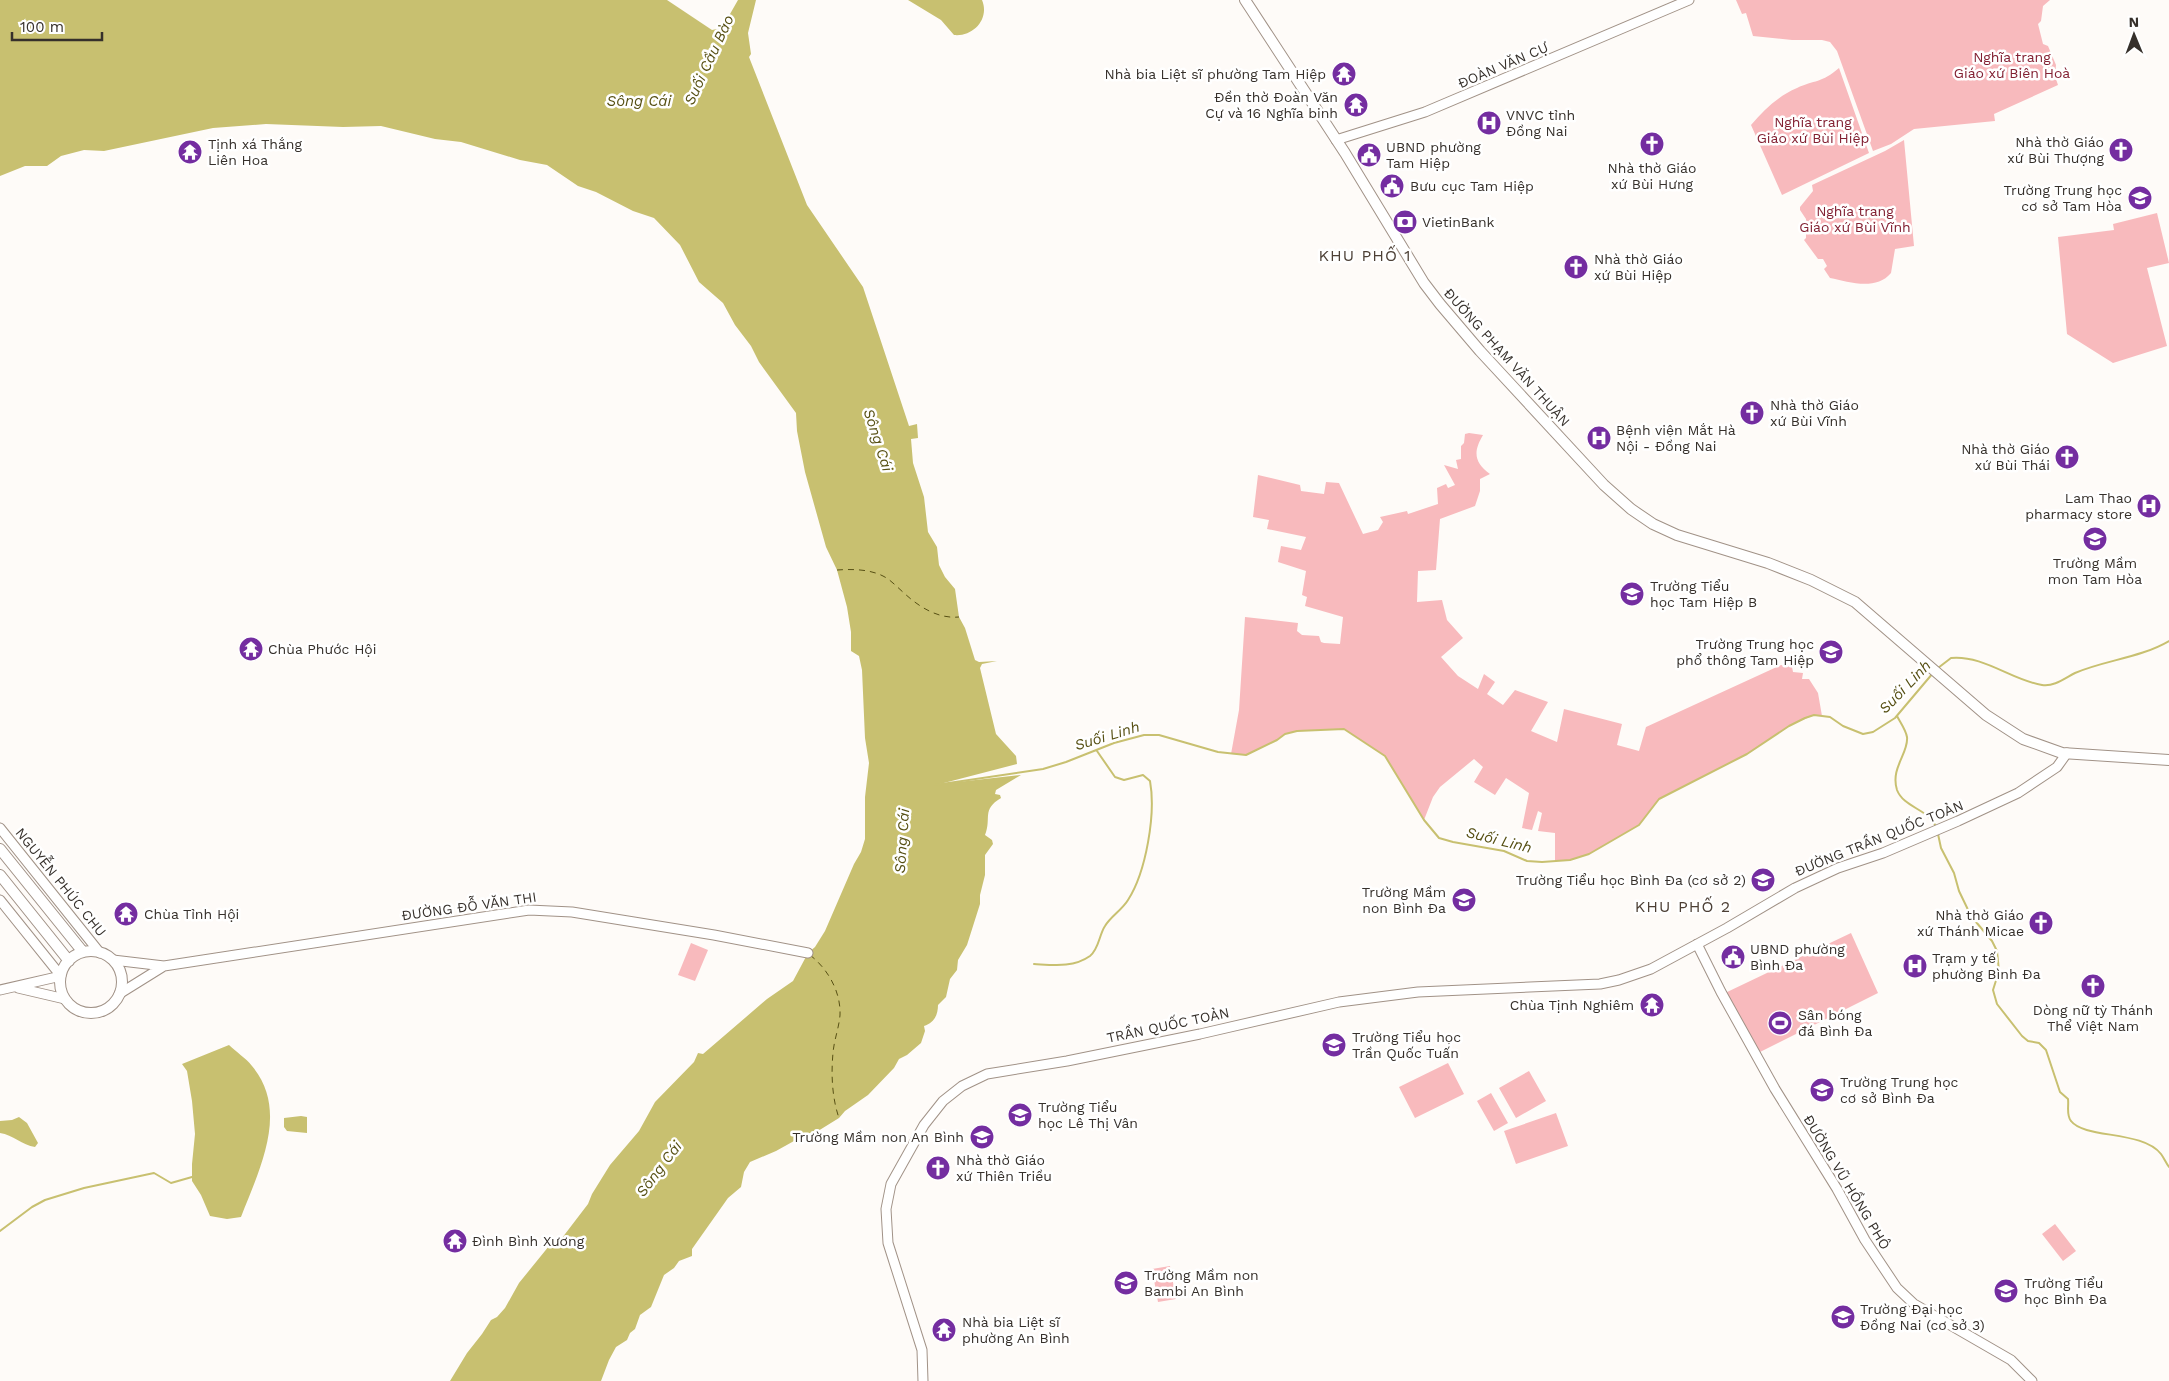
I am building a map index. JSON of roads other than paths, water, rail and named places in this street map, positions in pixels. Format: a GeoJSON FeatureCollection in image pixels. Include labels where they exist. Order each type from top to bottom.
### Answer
{"type":"FeatureCollection","features":[{"type":"Feature","properties":{"kind":"main road","name":"ĐƯỜNG PHẠM VĂN THUẬN"},"geometry":{"type":"LineString","coordinates":[[1245,0],[1336,140],[1424,283],[1480,351],[1604,485],[1622,501],[1642,517],[1677,535],[1768,563],[1828,588],[1855,602],[1986,715],[2014,734],[2043,747],[2067,754],[2169,760]]}},
{"type":"Feature","properties":{"kind":"main road","name":"NGUYỄN PHÚC CHU"},"geometry":{"type":"LineString","coordinates":[[0,849],[83,952]]}},
{"type":"Feature","properties":{"kind":"main road"},"geometry":{"type":"LineString","coordinates":[[0,875],[69,961]]}},
{"type":"Feature","properties":{"kind":"main road"},"geometry":{"type":"LineString","coordinates":[[83,952],[100,953],[113,960],[119,968],[122,978],[119,994],[112,1006],[103,1011],[93,1013],[82,1012],[73,1008],[61,992],[61,976],[69,961],[83,952]]}},
{"type":"Feature","properties":{"kind":"street","name":"ĐOÀN VĂN CỰ"},"geometry":{"type":"LineString","coordinates":[[1336,140],[1421,114],[1675,3],[1689,0]]}},
{"type":"Feature","properties":{"kind":"street","name":"ĐƯỜNG TRẦN QUỐC TOẢN"},"geometry":{"type":"LineString","coordinates":[[1697,944],[1795,888],[1838,868],[1882,853],[1937,830],[2026,788],[2057,767],[2067,754]]}},
{"type":"Feature","properties":{"kind":"street","name":"NGUYỄN PHÚC CHU"},"geometry":{"type":"LineString","coordinates":[[0,828],[100,953]]}},
{"type":"Feature","properties":{"kind":"street"},"geometry":{"type":"LineString","coordinates":[[0,900],[61,976],[0,990]]}},
{"type":"Feature","properties":{"kind":"street","name":"ĐƯỜNG ĐỖ VĂN THI"},"geometry":{"type":"LineString","coordinates":[[113,960],[164,966],[529,910],[591,915],[808,953]]}},
{"type":"Feature","properties":{"kind":"street","name":"TRẦN QUỐC TOẢN"},"geometry":{"type":"LineString","coordinates":[[924,1381],[922,1350],[888,1243],[886,1209],[891,1184],[924,1125],[943,1101],[962,1086],[987,1074],[1067,1061],[1190,1036],[1339,1002],[1418,992],[1600,984],[1619,980],[1651,969],[1697,944]]}},
{"type":"Feature","properties":{"kind":"street","name":"ĐƯỜNG VŨ HỒNG PHÔ"},"geometry":{"type":"LineString","coordinates":[[1697,944],[1721,992],[1775,1089],[1837,1189],[1864,1240],[1897,1288],[1914,1304],[2011,1360],[2032,1381]]}},
{"type":"Feature","properties":{"kind":"street","name":"ĐƯỜNG ĐỖ VĂN THI"},"geometry":{"type":"LineString","coordinates":[[119,994],[164,966]]}},
{"type":"Feature","properties":{"kind":"street"},"geometry":{"type":"LineString","coordinates":[[15,987],[65,998]]}},
{"type":"Feature","properties":{"kind":"water","name":"Sông Cái"},"geometry":{"type":"Polygon","coordinates":[[[0,0],[667,0],[712,30],[722,28],[738,0],[756,0],[748,33],[751,54],[749,57],[807,205],[863,287],[909,426],[917,424],[918,438],[911,439],[913,463],[924,497],[928,532],[937,547],[939,565],[945,577],[955,589],[959,617],[965,628],[975,660],[979,662],[997,661],[982,664],[980,668],[996,734],[1016,756],[1017,764],[940,784],[1021,775],[996,790],[995,794],[1000,795],[1001,798],[991,806],[988,815],[985,835],[992,840],[993,844],[985,855],[985,875],[980,895],[980,904],[967,945],[958,960],[957,970],[950,979],[946,997],[938,1005],[933,1021],[924,1026],[925,1031],[921,1043],[899,1059],[894,1068],[868,1095],[845,1111],[839,1118],[818,1131],[803,1136],[776,1151],[750,1162],[744,1172],[741,1187],[728,1198],[692,1249],[692,1256],[679,1261],[674,1268],[664,1275],[651,1307],[640,1315],[635,1329],[630,1333],[627,1340],[616,1347],[601,1381],[450,1381],[467,1353],[491,1320],[497,1317],[505,1308],[519,1283],[549,1246],[562,1238],[588,1204],[610,1165],[639,1131],[655,1102],[694,1062],[698,1053],[703,1054],[767,999],[793,981],[808,953],[815,947],[825,931],[861,852],[865,839],[865,797],[869,763],[865,738],[862,670],[859,656],[851,651],[851,632],[847,607],[837,570],[826,547],[805,472],[797,431],[796,413],[759,362],[751,346],[735,325],[723,303],[699,282],[680,245],[654,218],[633,211],[596,192],[578,186],[547,165],[520,160],[461,142],[435,139],[381,126],[343,127],[266,124],[213,128],[104,151],[84,150],[61,156],[47,166],[25,166],[0,176],[0,0]]]}},
{"type":"Feature","properties":{"kind":"water"},"geometry":{"type":"Polygon","coordinates":[[[908,0],[982,0],[984,14],[982,20],[973,30],[961,35],[954,35],[941,20],[908,0]]]}},
{"type":"Feature","properties":{"kind":"water"},"geometry":{"type":"Polygon","coordinates":[[[229,1045],[250,1063],[263,1083],[269,1102],[270,1121],[267,1141],[256,1180],[241,1217],[227,1219],[210,1216],[201,1195],[192,1181],[195,1134],[187,1071],[182,1064],[229,1045]]]}},
{"type":"Feature","properties":{"kind":"water"},"geometry":{"type":"Polygon","coordinates":[[[19,1117],[27,1123],[38,1143],[35,1147],[0,1133],[0,1121],[19,1117]]]}},
{"type":"Feature","properties":{"kind":"water"},"geometry":{"type":"Polygon","coordinates":[[[307,1117],[307,1133],[287,1131],[284,1127],[284,1118],[307,1117]]]}},
{"type":"Feature","properties":{"kind":"waterway","name":"Suối Linh"},"geometry":{"type":"LineString","coordinates":[[1938,668],[1951,658],[1963,658],[1975,660],[2019,678],[2046,685],[2063,680],[2086,669],[2158,647],[2169,641]]}},
{"type":"Feature","properties":{"kind":"waterway","name":"Suối Linh"},"geometry":{"type":"LineString","coordinates":[[935,785],[1043,769],[1114,743],[1144,735],[1159,735],[1218,752],[1246,755],[1285,734],[1297,731],[1344,729],[1385,756],[1424,820],[1439,838],[1504,851],[1527,861],[1570,860],[1589,854],[1639,825],[1659,799],[1747,754],[1789,726],[1805,718],[1814,715],[1830,717],[1843,726],[1863,734],[1873,732],[1895,718],[1933,673]]}},
{"type":"Feature","properties":{"kind":"waterway"},"geometry":{"type":"LineString","coordinates":[[1897,716],[1907,737],[1907,743],[1896,775],[1897,790],[1905,801],[1928,816],[1936,827]]}},
{"type":"Feature","properties":{"kind":"waterway"},"geometry":{"type":"LineString","coordinates":[[1034,964],[1070,964],[1090,956],[1095,950],[1105,926],[1128,900],[1140,874],[1148,842],[1152,810],[1150,781],[1143,775],[1124,780],[1115,777],[1097,751]]}},
{"type":"Feature","properties":{"kind":"waterway"},"geometry":{"type":"LineString","coordinates":[[1938,834],[1941,848],[1954,873],[1959,891],[1971,916],[1992,941],[1997,951],[1999,971],[1993,990],[1997,1004],[2022,1036],[2028,1041],[2039,1043],[2046,1050],[2060,1092],[2068,1099],[2069,1119],[2078,1127],[2141,1141],[2152,1146],[2161,1154],[2169,1167]]}},
{"type":"Feature","properties":{"kind":"waterway"},"geometry":{"type":"LineString","coordinates":[[0,1231],[32,1207],[45,1200],[84,1188],[154,1173],[171,1183],[192,1177]]}},
{"type":"Feature","properties":{"kind":"place","name":"Nhà bia Liệt sĩ phường Tam Hiệp"},"geometry":{"type":"Point","coordinates":[1344,74]}},
{"type":"Feature","properties":{"kind":"place","name":"Đền thờ Đoàn Văn Cự và 16 Nghĩa binh"},"geometry":{"type":"Point","coordinates":[1356,105]}},
{"type":"Feature","properties":{"kind":"place","name":"VNVC tỉnh Đồng Nai"},"geometry":{"type":"Point","coordinates":[1489,123]}},
{"type":"Feature","properties":{"kind":"place","name":"Nhà thờ Giáo xứ Bùi Hưng"},"geometry":{"type":"Point","coordinates":[1652,144]}},
{"type":"Feature","properties":{"kind":"place","name":"Nhà thờ Giáo xứ Bùi Thượng"},"geometry":{"type":"Point","coordinates":[2121,150]}},
{"type":"Feature","properties":{"kind":"place","name":"Tịnh xá Thắng Liên Hoa"},"geometry":{"type":"Point","coordinates":[190,152]}},
{"type":"Feature","properties":{"kind":"place","name":"UBND phường Tam Hiệp"},"geometry":{"type":"Point","coordinates":[1369,155]}},
{"type":"Feature","properties":{"kind":"place","name":"Bưu cục Tam Hiệp"},"geometry":{"type":"Point","coordinates":[1392,186]}},
{"type":"Feature","properties":{"kind":"place","name":"Trường Trung học cơ sở Tam Hòa"},"geometry":{"type":"Point","coordinates":[2140,198]}},
{"type":"Feature","properties":{"kind":"place","name":"VietinBank"},"geometry":{"type":"Point","coordinates":[1405,222]}},
{"type":"Feature","properties":{"kind":"place","name":"Nhà thờ Giáo xứ Bùi Hiệp"},"geometry":{"type":"Point","coordinates":[1576,267]}},
{"type":"Feature","properties":{"kind":"place","name":"Nhà thờ Giáo xứ Bùi Vĩnh"},"geometry":{"type":"Point","coordinates":[1752,413]}},
{"type":"Feature","properties":{"kind":"place","name":"Bệnh viện Mắt Hà Nội - Đồng Nai"},"geometry":{"type":"Point","coordinates":[1599,438]}},
{"type":"Feature","properties":{"kind":"place","name":"Nhà thờ Giáo xứ Bùi Thái"},"geometry":{"type":"Point","coordinates":[2067,457]}},
{"type":"Feature","properties":{"kind":"place","name":"Lam Thao pharmacy store"},"geometry":{"type":"Point","coordinates":[2149,506]}},
{"type":"Feature","properties":{"kind":"place","name":"Trường Mầm mon Tam Hòa"},"geometry":{"type":"Point","coordinates":[2095,539]}},
{"type":"Feature","properties":{"kind":"place","name":"Trường Tiểu học Tam Hiệp B"},"geometry":{"type":"Point","coordinates":[1632,594]}},
{"type":"Feature","properties":{"kind":"place","name":"Chùa Phước Hội"},"geometry":{"type":"Point","coordinates":[251,649]}},
{"type":"Feature","properties":{"kind":"place","name":"Trường Trung học phổ thông Tam Hiệp"},"geometry":{"type":"Point","coordinates":[1831,652]}},
{"type":"Feature","properties":{"kind":"place","name":"Trường Tiểu học Bình Đa (cơ sở 2)"},"geometry":{"type":"Point","coordinates":[1763,880]}},
{"type":"Feature","properties":{"kind":"place","name":"Trường Mầm non Bình Đa"},"geometry":{"type":"Point","coordinates":[1464,900]}},
{"type":"Feature","properties":{"kind":"place","name":"Chùa Tỉnh Hội"},"geometry":{"type":"Point","coordinates":[126,914]}},
{"type":"Feature","properties":{"kind":"place","name":"Nhà thờ Giáo xứ Thánh Micae"},"geometry":{"type":"Point","coordinates":[2041,923]}},
{"type":"Feature","properties":{"kind":"place","name":"UBND phường Bình Đa"},"geometry":{"type":"Point","coordinates":[1733,957]}},
{"type":"Feature","properties":{"kind":"place","name":"Trạm y tế phường Bình Đa"},"geometry":{"type":"Point","coordinates":[1915,966]}},
{"type":"Feature","properties":{"kind":"place","name":"Dòng nữ tỳ Thánh Thể Việt Nam"},"geometry":{"type":"Point","coordinates":[2093,986]}},
{"type":"Feature","properties":{"kind":"place","name":"Chùa Tịnh Nghiêm"},"geometry":{"type":"Point","coordinates":[1652,1005]}},
{"type":"Feature","properties":{"kind":"place","name":"Sân bóng đá Bình Đa"},"geometry":{"type":"Point","coordinates":[1780,1023]}},
{"type":"Feature","properties":{"kind":"place","name":"Trường Tiểu học Trần Quốc Tuấn"},"geometry":{"type":"Point","coordinates":[1334,1045]}},
{"type":"Feature","properties":{"kind":"place","name":"Trường Trung học cơ sở Bình Đa"},"geometry":{"type":"Point","coordinates":[1822,1090]}},
{"type":"Feature","properties":{"kind":"place","name":"Trường Tiểu học Lê Thị Vân"},"geometry":{"type":"Point","coordinates":[1020,1115]}},
{"type":"Feature","properties":{"kind":"place","name":"Trường Mầm non An Bình"},"geometry":{"type":"Point","coordinates":[982,1137]}},
{"type":"Feature","properties":{"kind":"place","name":"Nhà thờ Giáo xứ Thiên Triều"},"geometry":{"type":"Point","coordinates":[938,1168]}},
{"type":"Feature","properties":{"kind":"place","name":"Đình Bình Xương"},"geometry":{"type":"Point","coordinates":[455,1241]}},
{"type":"Feature","properties":{"kind":"place","name":"Trường Mầm non Bambi An Bình"},"geometry":{"type":"Point","coordinates":[1126,1283]}},
{"type":"Feature","properties":{"kind":"place","name":"Trường Tiểu học Bình Đa"},"geometry":{"type":"Point","coordinates":[2006,1291]}},
{"type":"Feature","properties":{"kind":"place","name":"Trường Đại học Đồng Nai (cơ sở 3)"},"geometry":{"type":"Point","coordinates":[1843,1317]}},
{"type":"Feature","properties":{"kind":"place","name":"Nhà bia Liệt sĩ phường An Bình"},"geometry":{"type":"Point","coordinates":[944,1330]}},
{"type":"Feature","properties":{"kind":"district","name":"KHU PHỐ 1"},"geometry":{"type":"Point","coordinates":[1365,255]}},
{"type":"Feature","properties":{"kind":"district","name":"KHU PHỐ 2"},"geometry":{"type":"Point","coordinates":[1683,906]}},
{"type":"Feature","properties":{"kind":"park label","name":"Nghĩa trang Giáo xứ Biên Hoà"},"geometry":{"type":"Point","coordinates":[2012,66]}},
{"type":"Feature","properties":{"kind":"park label","name":"Nghĩa trang Giáo xứ Bùi Hiệp"},"geometry":{"type":"Point","coordinates":[1813,130]}},
{"type":"Feature","properties":{"kind":"park label","name":"Nghĩa trang Giáo xứ Bùi Vĩnh"},"geometry":{"type":"Point","coordinates":[1855,220]}},
{"type":"Feature","properties":{"kind":"water label","name":"Suối Cầu Bào"},"geometry":{"type":"Point","coordinates":[709,60]}}]}
